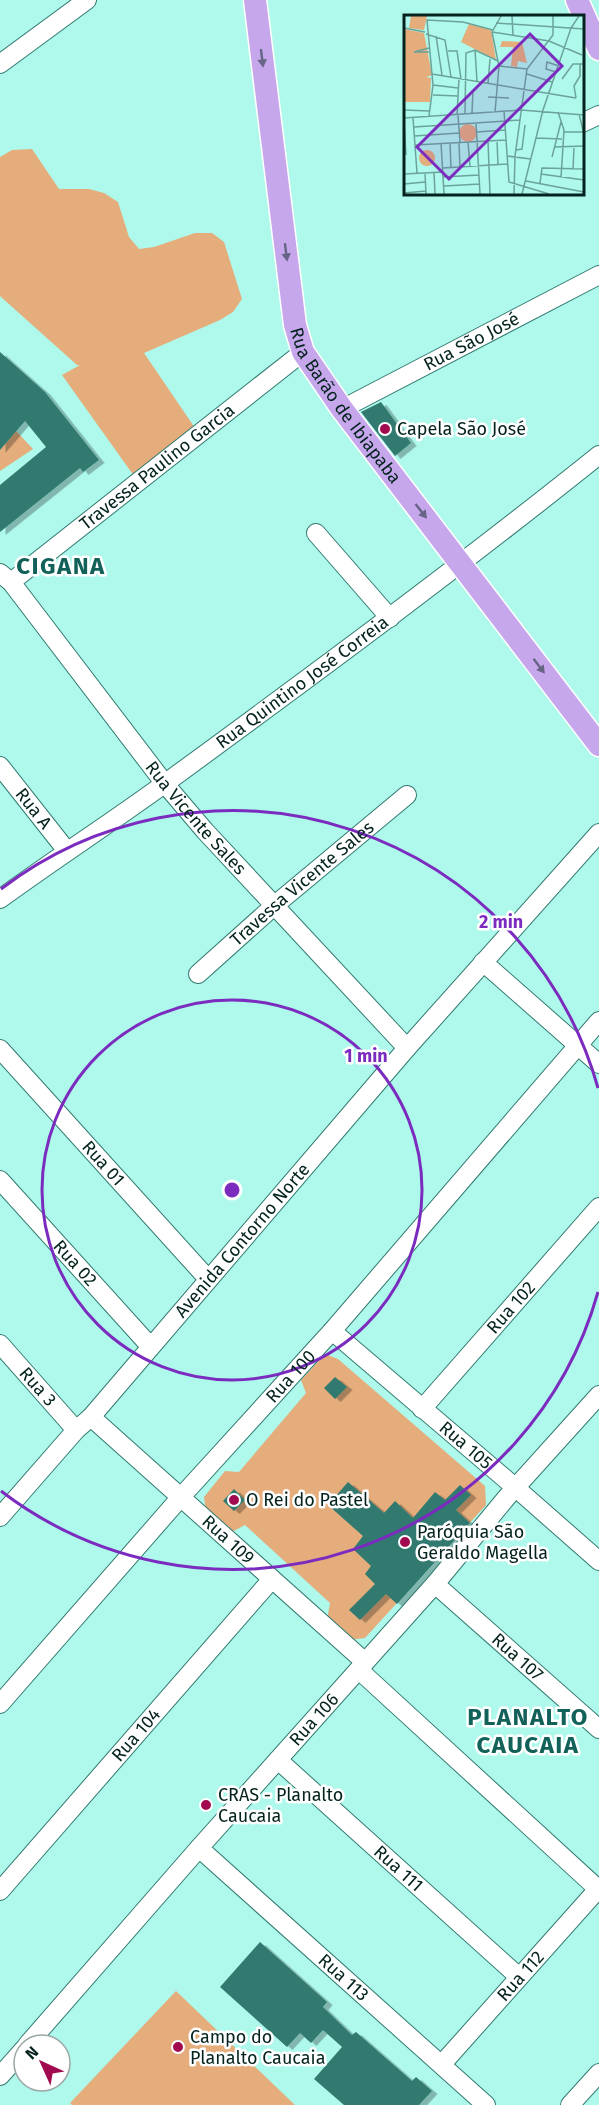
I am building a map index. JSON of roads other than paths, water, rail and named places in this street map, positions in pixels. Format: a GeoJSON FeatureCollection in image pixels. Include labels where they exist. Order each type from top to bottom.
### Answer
{"type":"FeatureCollection","features":[{"type":"Feature","properties":{"kind":"main road","name":"Rua Barão de Ibiapaba"},"geometry":{"type":"LineString","coordinates":[[255,0],[295,325],[303,352],[342,409],[599,745]]}},
{"type":"Feature","properties":{"kind":"main road"},"geometry":{"type":"LineString","coordinates":[[584,17],[599,49]]}},
{"type":"Feature","properties":{"kind":"street"},"geometry":{"type":"LineString","coordinates":[[0,64],[87,0]]}},
{"type":"Feature","properties":{"kind":"street"},"geometry":{"type":"LineString","coordinates":[[584,122],[599,115]]}},
{"type":"Feature","properties":{"kind":"street","name":"Rua São José"},"geometry":{"type":"LineString","coordinates":[[342,409],[599,275]]}},
{"type":"Feature","properties":{"kind":"street","name":"Travessa Paulino Garcia"},"geometry":{"type":"LineString","coordinates":[[6,578],[303,352]]}},
{"type":"Feature","properties":{"kind":"street","name":"Rua Quintino José Correia"},"geometry":{"type":"LineString","coordinates":[[0,899],[165,783],[390,618],[599,456]]}},
{"type":"Feature","properties":{"kind":"street"},"geometry":{"type":"LineString","coordinates":[[316,533],[390,618]]}},
{"type":"Feature","properties":{"kind":"street","name":"Rua Vicente Sales"},"geometry":{"type":"LineString","coordinates":[[6,578],[165,783],[217,845],[406,1048]]}},
{"type":"Feature","properties":{"kind":"street","name":"Rua A"},"geometry":{"type":"LineString","coordinates":[[0,766],[67,851]]}},
{"type":"Feature","properties":{"kind":"street","name":"Travessa Vicente Sales"},"geometry":{"type":"LineString","coordinates":[[198,974],[275,905],[407,795]]}},
{"type":"Feature","properties":{"kind":"street","name":"Avenida Contorno Norte"},"geometry":{"type":"LineString","coordinates":[[0,1518],[76,1430],[91,1417],[406,1048],[599,833]]}},
{"type":"Feature","properties":{"kind":"street"},"geometry":{"type":"LineString","coordinates":[[483,962],[599,1064]]}},
{"type":"Feature","properties":{"kind":"street","name":"Rua 100"},"geometry":{"type":"LineString","coordinates":[[0,1704],[180,1498],[332,1331],[599,1021]]}},
{"type":"Feature","properties":{"kind":"street","name":"Rua 01"},"geometry":{"type":"LineString","coordinates":[[0,1049],[208,1279]]}},
{"type":"Feature","properties":{"kind":"street","name":"Rua 02"},"geometry":{"type":"LineString","coordinates":[[0,1180],[150,1346]]}},
{"type":"Feature","properties":{"kind":"street","name":"Rua 102"},"geometry":{"type":"LineString","coordinates":[[422,1409],[599,1207]]}},
{"type":"Feature","properties":{"kind":"street","name":"Rua 105"},"geometry":{"type":"LineString","coordinates":[[332,1331],[599,1562]]}},
{"type":"Feature","properties":{"kind":"street","name":"Rua 3"},"geometry":{"type":"LineString","coordinates":[[0,1344],[76,1430]]}},
{"type":"Feature","properties":{"kind":"street","name":"Rua 106"},"geometry":{"type":"LineString","coordinates":[[37,2033],[599,1395]]}},
{"type":"Feature","properties":{"kind":"street","name":"Rua 109"},"geometry":{"type":"LineString","coordinates":[[91,1417],[272,1579],[598,1888]]}},
{"type":"Feature","properties":{"kind":"street","name":"Rua 104"},"geometry":{"type":"LineString","coordinates":[[0,1891],[272,1579]]}},
{"type":"Feature","properties":{"kind":"street","name":"Rua 107"},"geometry":{"type":"LineString","coordinates":[[435,1584],[599,1729]]}},
{"type":"Feature","properties":{"kind":"street","name":"Rua 111"},"geometry":{"type":"LineString","coordinates":[[278,1761],[519,1977]]}},
{"type":"Feature","properties":{"kind":"street","name":"Rua 113"},"geometry":{"type":"LineString","coordinates":[[199,1848],[442,2064],[477,2102]]}},
{"type":"Feature","properties":{"kind":"street","name":"Rua 112"},"geometry":{"type":"LineString","coordinates":[[442,2064],[598,1888]]}},
{"type":"Feature","properties":{"kind":"street"},"geometry":{"type":"LineString","coordinates":[[0,2076],[12,2062]]}},
{"type":"Feature","properties":{"kind":"street"},"geometry":{"type":"LineString","coordinates":[[570,2105],[599,2073]]}},
{"type":"Feature","properties":{"kind":"place","name":"Capela São José"},"geometry":{"type":"Point","coordinates":[385,429]}},
{"type":"Feature","properties":{"kind":"place","name":"O Rei do Pastel"},"geometry":{"type":"Point","coordinates":[234,1500]}},
{"type":"Feature","properties":{"kind":"place","name":"Paróquia São Geraldo Magella"},"geometry":{"type":"Point","coordinates":[405,1542]}},
{"type":"Feature","properties":{"kind":"place","name":"CRAS - Planalto Caucaia"},"geometry":{"type":"Point","coordinates":[206,1805]}},
{"type":"Feature","properties":{"kind":"place","name":"Campo do Planalto Caucaia"},"geometry":{"type":"Point","coordinates":[178,2047]}},
{"type":"Feature","properties":{"kind":"district","name":"CIGANA"},"geometry":{"type":"Point","coordinates":[61,566]}},
{"type":"Feature","properties":{"kind":"district","name":"PLANALTO CAUCAIA"},"geometry":{"type":"Point","coordinates":[528,1731]}}]}
